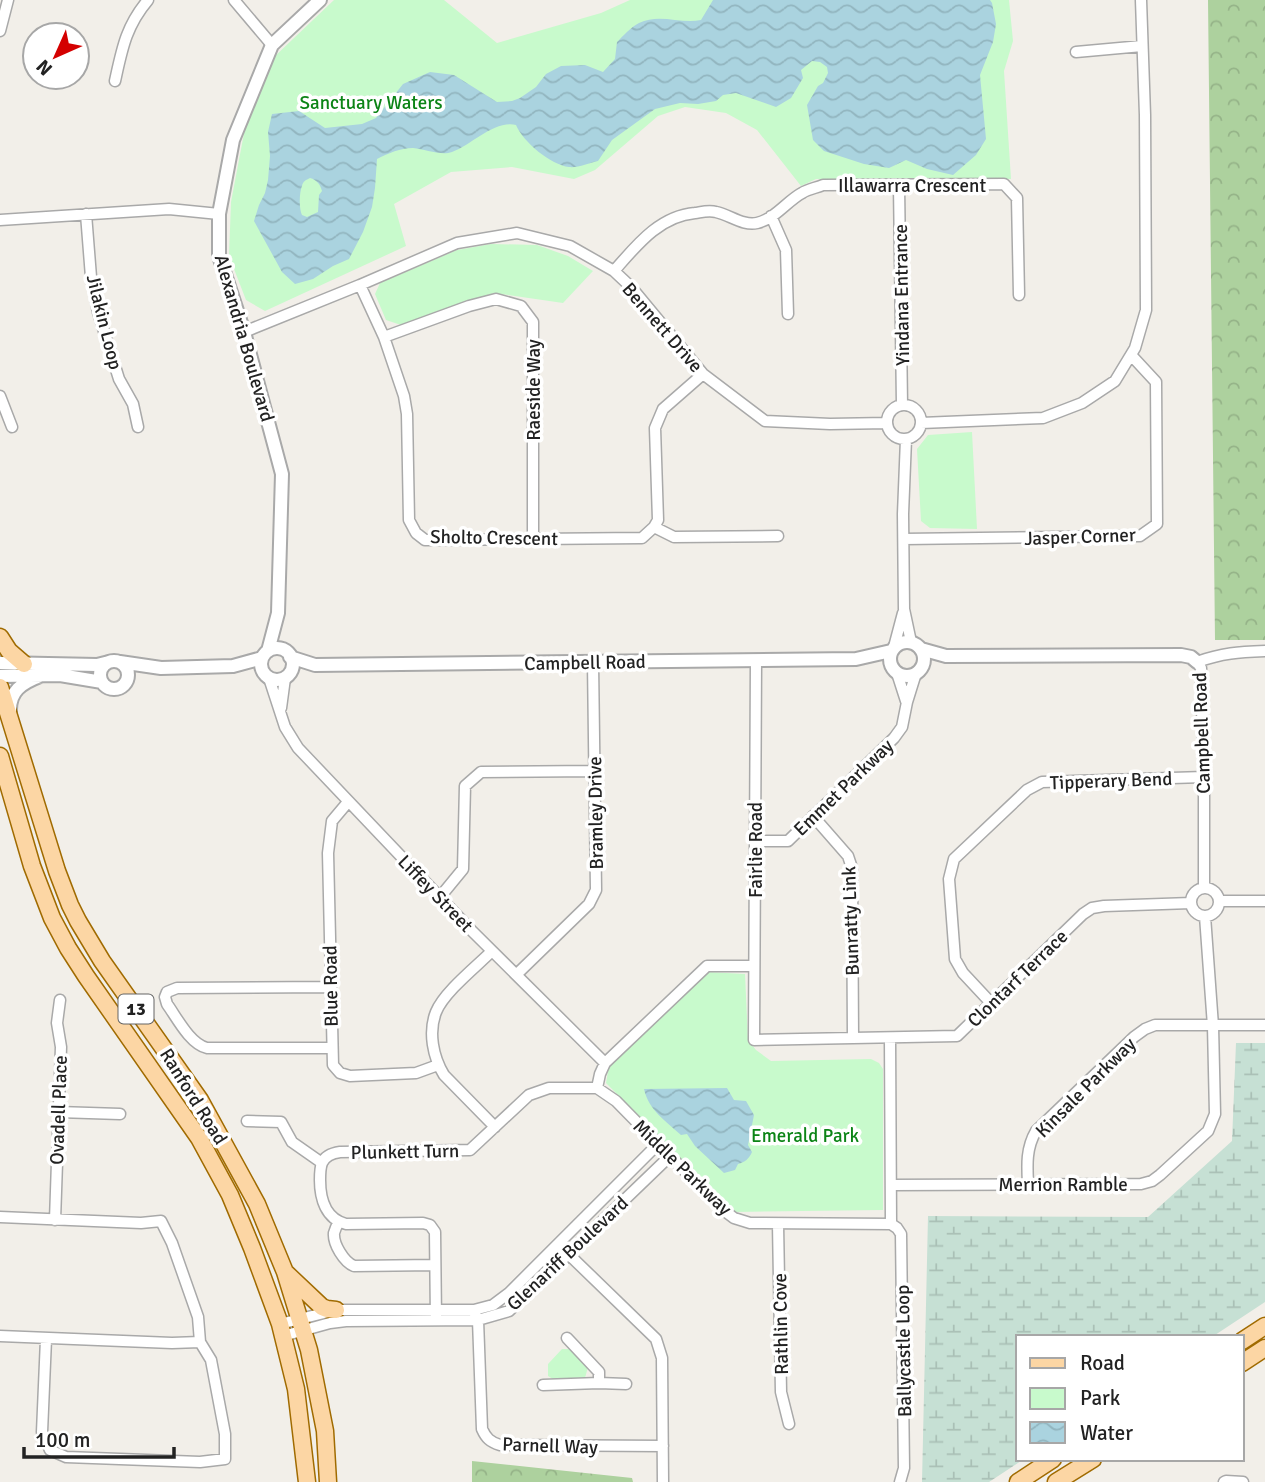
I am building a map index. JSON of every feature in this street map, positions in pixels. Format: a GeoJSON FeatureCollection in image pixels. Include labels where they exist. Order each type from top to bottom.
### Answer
{"type":"FeatureCollection","features":[{"type":"Feature","properties":{"kind":"main road"},"geometry":{"type":"LineString","coordinates":[[0,637],[9,651],[24,664]]}},
{"type":"Feature","properties":{"kind":"main road","name":"Ranford Road"},"geometry":{"type":"LineString","coordinates":[[0,687],[70,905],[103,961],[200,1100],[257,1204],[285,1272],[309,1350],[325,1431],[328,1482]]}},
{"type":"Feature","properties":{"kind":"main road","name":"Ranford Road"},"geometry":{"type":"LineString","coordinates":[[0,756],[32,866],[52,918],[86,976],[199,1138],[230,1195],[281,1330],[296,1389],[307,1482]]}},
{"type":"Feature","properties":{"kind":"main road"},"geometry":{"type":"LineString","coordinates":[[285,1272],[322,1307],[336,1310]]}},
{"type":"Feature","properties":{"kind":"main road"},"geometry":{"type":"LineString","coordinates":[[1244,1340],[1265,1326]]}},
{"type":"Feature","properties":{"kind":"main road"},"geometry":{"type":"LineString","coordinates":[[1244,1362],[1265,1348]]}},
{"type":"Feature","properties":{"kind":"main road"},"geometry":{"type":"LineString","coordinates":[[1018,1482],[1051,1461]]}},
{"type":"Feature","properties":{"kind":"main road"},"geometry":{"type":"LineString","coordinates":[[1056,1482],[1090,1461]]}},
{"type":"Feature","properties":{"kind":"street"},"geometry":{"type":"LineString","coordinates":[[0,31],[8,0]]}},
{"type":"Feature","properties":{"kind":"street"},"geometry":{"type":"LineString","coordinates":[[115,81],[128,30],[148,0]]}},
{"type":"Feature","properties":{"kind":"street"},"geometry":{"type":"LineString","coordinates":[[234,0],[272,45]]}},
{"type":"Feature","properties":{"kind":"street","name":"Alexandria Boulevard"},"geometry":{"type":"LineString","coordinates":[[265,654],[277,620],[282,474],[244,332],[219,256],[219,214],[233,140],[272,45],[320,0]]}},
{"type":"Feature","properties":{"kind":"street"},"geometry":{"type":"LineString","coordinates":[[921,423],[1043,418],[1082,403],[1115,381],[1135,348],[1146,310],[1145,116],[1141,0]]}},
{"type":"Feature","properties":{"kind":"street"},"geometry":{"type":"LineString","coordinates":[[1076,52],[1142,46]]}},
{"type":"Feature","properties":{"kind":"street","name":"Illawarra Crescent"},"geometry":{"type":"LineString","coordinates":[[614,271],[639,242],[658,226],[682,214],[712,211],[729,215],[747,224],[760,223],[802,193],[822,185],[1004,184],[1017,198],[1019,295]]}},
{"type":"Feature","properties":{"kind":"street","name":"Yindana Entrance"},"geometry":{"type":"LineString","coordinates":[[899,185],[902,405]]}},
{"type":"Feature","properties":{"kind":"street"},"geometry":{"type":"LineString","coordinates":[[0,220],[169,209],[219,214]]}},
{"type":"Feature","properties":{"kind":"street","name":"Jilakin Loop"},"geometry":{"type":"LineString","coordinates":[[86,214],[91,277],[98,312],[119,379],[133,404],[138,427]]}},
{"type":"Feature","properties":{"kind":"street"},"geometry":{"type":"LineString","coordinates":[[771,216],[786,250],[788,314]]}},
{"type":"Feature","properties":{"kind":"street","name":"Bennett Drive"},"geometry":{"type":"LineString","coordinates":[[244,332],[457,243],[517,233],[570,246],[614,271],[631,287],[703,374],[765,421],[887,423]]}},
{"type":"Feature","properties":{"kind":"street","name":"Sholto Crescent"},"geometry":{"type":"LineString","coordinates":[[360,285],[384,337],[404,396],[407,414],[410,520],[416,533],[425,540],[642,538],[654,527]]}},
{"type":"Feature","properties":{"kind":"street","name":"Raeside Way"},"geometry":{"type":"LineString","coordinates":[[384,337],[496,299],[521,306],[533,322],[533,538]]}},
{"type":"Feature","properties":{"kind":"street","name":"Jasper Corner"},"geometry":{"type":"LineString","coordinates":[[904,539],[1140,536],[1157,524],[1156,382],[1131,355]]}},
{"type":"Feature","properties":{"kind":"street"},"geometry":{"type":"LineString","coordinates":[[703,374],[663,409],[655,428],[658,520],[654,527],[674,537],[778,536]]}},
{"type":"Feature","properties":{"kind":"street"},"geometry":{"type":"LineString","coordinates":[[0,396],[12,428]]}},
{"type":"Feature","properties":{"kind":"street"},"geometry":{"type":"LineString","coordinates":[[902,405],[908,405],[918,412],[921,423],[916,434],[906,439],[894,436],[887,423],[893,408],[902,405]]}},
{"type":"Feature","properties":{"kind":"street"},"geometry":{"type":"LineString","coordinates":[[906,439],[903,514],[904,609],[890,663],[907,702]]}},
{"type":"Feature","properties":{"kind":"street"},"geometry":{"type":"LineString","coordinates":[[904,609],[916,646],[923,655],[919,670]]}},
{"type":"Feature","properties":{"kind":"street","name":"Alexandria Boulevard"},"geometry":{"type":"LineString","coordinates":[[277,620],[287,654]]}},
{"type":"Feature","properties":{"kind":"street","name":"Campbell Road"},"geometry":{"type":"LineString","coordinates":[[233,666],[280,680],[315,665],[856,659],[893,649],[899,643],[946,656],[1191,657],[1201,668],[1204,888]]}},
{"type":"Feature","properties":{"kind":"street","name":"Campbell Road"},"geometry":{"type":"LineString","coordinates":[[0,663],[97,665],[114,662],[161,668],[233,666],[276,649],[315,665]]}},
{"type":"Feature","properties":{"kind":"street"},"geometry":{"type":"LineString","coordinates":[[1198,662],[1233,652],[1265,651]]}},
{"type":"Feature","properties":{"kind":"street"},"geometry":{"type":"LineString","coordinates":[[265,654],[261,666],[267,677]]}},
{"type":"Feature","properties":{"kind":"street"},"geometry":{"type":"LineString","coordinates":[[280,712],[286,676],[292,665],[287,654]]}},
{"type":"Feature","properties":{"kind":"street","name":"Campbell Road"},"geometry":{"type":"LineString","coordinates":[[856,659],[908,676],[946,656]]}},
{"type":"Feature","properties":{"kind":"street","name":"Fairlie Road"},"geometry":{"type":"LineString","coordinates":[[754,1040],[756,660]]}},
{"type":"Feature","properties":{"kind":"street"},"geometry":{"type":"LineString","coordinates":[[114,662],[124,665],[128,673],[122,686],[114,689],[102,682],[102,668],[114,662]]}},
{"type":"Feature","properties":{"kind":"street","name":"Bramley Drive"},"geometry":{"type":"LineString","coordinates":[[517,974],[589,904],[596,890],[593,662]]}},
{"type":"Feature","properties":{"kind":"street","name":"Campbell Road"},"geometry":{"type":"LineString","coordinates":[[125,682],[161,668]]}},
{"type":"Feature","properties":{"kind":"street","name":"Emmet Parkway"},"geometry":{"type":"LineString","coordinates":[[755,841],[788,841],[894,738],[902,727],[907,702],[919,670]]}},
{"type":"Feature","properties":{"kind":"street"},"geometry":{"type":"LineString","coordinates":[[10,721],[9,702],[12,696],[24,684],[44,675]]}},
{"type":"Feature","properties":{"kind":"street"},"geometry":{"type":"LineString","coordinates":[[0,676],[60,675],[102,682]]}},
{"type":"Feature","properties":{"kind":"street","name":"Liffey Street"},"geometry":{"type":"LineString","coordinates":[[267,677],[285,727],[298,748],[492,951],[605,1063]]}},
{"type":"Feature","properties":{"kind":"street"},"geometry":{"type":"LineString","coordinates":[[440,897],[463,869],[464,786],[481,772],[595,771]]}},
{"type":"Feature","properties":{"kind":"street","name":"Tipperary Bend"},"geometry":{"type":"LineString","coordinates":[[991,1003],[963,973],[955,959],[949,879],[954,859],[1027,790],[1042,782],[1204,778]]}},
{"type":"Feature","properties":{"kind":"street","name":"Blue Road"},"geometry":{"type":"LineString","coordinates":[[348,803],[332,821],[328,853],[332,1065],[340,1073],[350,1076],[416,1073],[438,1065]]}},
{"type":"Feature","properties":{"kind":"street","name":"Bunratty Link"},"geometry":{"type":"LineString","coordinates":[[813,816],[848,856],[852,868],[853,1038]]}},
{"type":"Feature","properties":{"kind":"street"},"geometry":{"type":"LineString","coordinates":[[1204,888],[1214,891],[1219,901],[1215,911],[1205,916],[1194,911],[1191,903],[1194,893],[1204,888]]}},
{"type":"Feature","properties":{"kind":"street"},"geometry":{"type":"LineString","coordinates":[[1219,901],[1265,901]]}},
{"type":"Feature","properties":{"kind":"street","name":"Clontarf Terrace"},"geometry":{"type":"LineString","coordinates":[[754,1040],[957,1036],[1092,908],[1191,903]]}},
{"type":"Feature","properties":{"kind":"street","name":"Merrion Ramble"},"geometry":{"type":"LineString","coordinates":[[891,1185],[1141,1184],[1160,1175],[1208,1131],[1215,1114],[1213,1026],[1205,916]]}},
{"type":"Feature","properties":{"kind":"street"},"geometry":{"type":"LineString","coordinates":[[492,951],[449,993],[437,1010],[432,1030],[433,1047],[444,1075],[495,1127]]}},
{"type":"Feature","properties":{"kind":"street"},"geometry":{"type":"LineString","coordinates":[[597,1088],[605,1063],[707,966],[754,965]]}},
{"type":"Feature","properties":{"kind":"street"},"geometry":{"type":"LineString","coordinates":[[331,987],[177,988],[167,992],[165,997],[167,1004],[200,1047],[331,1048]]}},
{"type":"Feature","properties":{"kind":"street","name":"Ovadell Place"},"geometry":{"type":"LineString","coordinates":[[55,1220],[61,1047],[57,1023],[60,1000]]}},
{"type":"Feature","properties":{"kind":"street","name":"Kinsale Parkway"},"geometry":{"type":"LineString","coordinates":[[1027,1184],[1027,1151],[1036,1131],[1145,1029],[1155,1025],[1265,1025]]}},
{"type":"Feature","properties":{"kind":"street"},"geometry":{"type":"LineString","coordinates":[[890,1038],[891,1224]]}},
{"type":"Feature","properties":{"kind":"street","name":"Plunkett Turn"},"geometry":{"type":"LineString","coordinates":[[322,1163],[332,1153],[340,1152],[470,1150],[529,1095],[537,1091],[549,1088],[597,1088]]}},
{"type":"Feature","properties":{"kind":"street","name":"Middle Parkway"},"geometry":{"type":"LineString","coordinates":[[597,1088],[616,1101],[734,1218],[750,1223],[891,1224]]}},
{"type":"Feature","properties":{"kind":"street"},"geometry":{"type":"LineString","coordinates":[[58,1112],[120,1114]]}},
{"type":"Feature","properties":{"kind":"street"},"geometry":{"type":"LineString","coordinates":[[247,1121],[281,1122],[292,1142],[322,1163],[322,1198],[329,1214],[339,1222],[427,1224],[432,1227],[435,1232],[436,1315]]}},
{"type":"Feature","properties":{"kind":"street","name":"Glenariff Boulevard"},"geometry":{"type":"LineString","coordinates":[[476,1315],[509,1293],[658,1144]]}},
{"type":"Feature","properties":{"kind":"street","name":"Glenariff Boulevard"},"geometry":{"type":"LineString","coordinates":[[281,1330],[301,1325],[336,1310],[436,1315],[476,1315],[509,1311],[670,1156]]}},
{"type":"Feature","properties":{"kind":"street"},"geometry":{"type":"LineString","coordinates":[[0,1217],[141,1223],[161,1221],[172,1243],[198,1317],[200,1342],[211,1360],[225,1434],[225,1459],[200,1462],[66,1457],[50,1450],[42,1432],[46,1339]]}},
{"type":"Feature","properties":{"kind":"street"},"geometry":{"type":"LineString","coordinates":[[339,1222],[334,1238],[348,1264],[435,1265]]}},
{"type":"Feature","properties":{"kind":"street","name":"Rathlin Cove"},"geometry":{"type":"LineString","coordinates":[[778,1224],[782,1392],[789,1424]]}},
{"type":"Feature","properties":{"kind":"street","name":"Ballycastle Loop"},"geometry":{"type":"LineString","coordinates":[[891,1224],[901,1234],[904,1468],[900,1482]]}},
{"type":"Feature","properties":{"kind":"street"},"geometry":{"type":"LineString","coordinates":[[558,1244],[656,1339],[663,1358],[663,1482]]}},
{"type":"Feature","properties":{"kind":"street","name":"Glenariff Boulevard"},"geometry":{"type":"LineString","coordinates":[[301,1325],[436,1315]]}},
{"type":"Feature","properties":{"kind":"street","name":"Parnell Way"},"geometry":{"type":"LineString","coordinates":[[476,1315],[482,1429],[492,1443],[663,1447]]}},
{"type":"Feature","properties":{"kind":"street"},"geometry":{"type":"LineString","coordinates":[[0,1336],[200,1342]]}},
{"type":"Feature","properties":{"kind":"street"},"geometry":{"type":"LineString","coordinates":[[567,1338],[599,1372],[599,1383]]}},
{"type":"Feature","properties":{"kind":"street"},"geometry":{"type":"LineString","coordinates":[[542,1385],[626,1384]]}},
{"type":"Feature","properties":{"kind":"street"},"geometry":{"type":"LineString","coordinates":[[1224,1482],[1243,1482]]}},
{"type":"Feature","properties":{"kind":"green space","name":"Sanctuary Waters"},"geometry":{"type":"Polygon","coordinates":[[[334,0],[444,0],[497,43],[601,13],[630,0],[1009,0],[1013,41],[1004,71],[1011,179],[816,179],[801,186],[757,130],[726,113],[685,107],[658,116],[595,170],[574,179],[512,167],[451,172],[394,204],[406,246],[265,311],[246,300],[229,256],[231,202],[245,128],[273,58],[334,0]]]}},
{"type":"Feature","properties":{"kind":"green space"},"geometry":{"type":"Polygon","coordinates":[[[1208,0],[1265,0],[1265,640],[1215,640],[1208,0]]]}},
{"type":"Feature","properties":{"kind":"green space"},"geometry":{"type":"Polygon","coordinates":[[[491,244],[537,245],[568,256],[593,271],[563,303],[494,293],[401,325],[386,320],[375,294],[380,283],[457,250],[491,244]]]}},
{"type":"Feature","properties":{"kind":"green space"},"geometry":{"type":"Polygon","coordinates":[[[972,432],[977,529],[930,528],[921,521],[917,449],[928,435],[972,432]]]}},
{"type":"Feature","properties":{"kind":"green space","name":"Emerald Park"},"geometry":{"type":"Polygon","coordinates":[[[708,972],[745,974],[748,1040],[771,1061],[871,1059],[879,1063],[883,1069],[883,1210],[734,1212],[606,1083],[609,1066],[708,972]]]}},
{"type":"Feature","properties":{"kind":"green space"},"geometry":{"type":"Polygon","coordinates":[[[1236,1043],[1265,1043],[1265,1302],[1215,1335],[1016,1335],[1016,1461],[1021,1461],[989,1482],[922,1482],[928,1216],[1148,1217],[1232,1141],[1236,1043]]]}},
{"type":"Feature","properties":{"kind":"green space"},"geometry":{"type":"Polygon","coordinates":[[[562,1349],[570,1349],[588,1367],[585,1378],[553,1379],[548,1376],[548,1364],[562,1349]]]}},
{"type":"Feature","properties":{"kind":"green space"},"geometry":{"type":"Polygon","coordinates":[[[472,1461],[632,1478],[633,1482],[472,1482],[472,1461]]]}},
{"type":"Feature","properties":{"kind":"water"},"geometry":{"type":"Polygon","coordinates":[[[713,0],[990,0],[996,24],[993,42],[980,75],[986,139],[976,155],[953,175],[927,169],[906,160],[889,168],[864,164],[824,151],[813,140],[807,105],[828,73],[827,67],[812,61],[801,70],[803,78],[791,98],[776,107],[736,93],[723,95],[716,101],[680,103],[655,109],[612,140],[598,161],[580,166],[569,167],[554,162],[531,145],[516,125],[508,124],[491,130],[452,152],[438,153],[413,148],[386,155],[377,159],[372,207],[349,259],[313,279],[295,284],[282,272],[254,221],[268,180],[268,132],[272,114],[299,111],[325,128],[362,124],[376,118],[403,84],[430,72],[454,75],[497,102],[512,101],[536,87],[546,74],[561,66],[585,65],[603,72],[615,59],[617,42],[639,23],[654,19],[701,20],[713,0]],[[310,178],[302,184],[300,193],[301,212],[307,217],[318,212],[319,195],[322,191],[318,183],[310,178]]]}},
{"type":"Feature","properties":{"kind":"water"},"geometry":{"type":"Polygon","coordinates":[[[727,1088],[734,1100],[746,1101],[754,1115],[748,1145],[751,1154],[747,1160],[738,1164],[735,1170],[724,1173],[695,1146],[687,1134],[681,1135],[659,1115],[650,1104],[644,1089],[727,1088]]]}}]}
